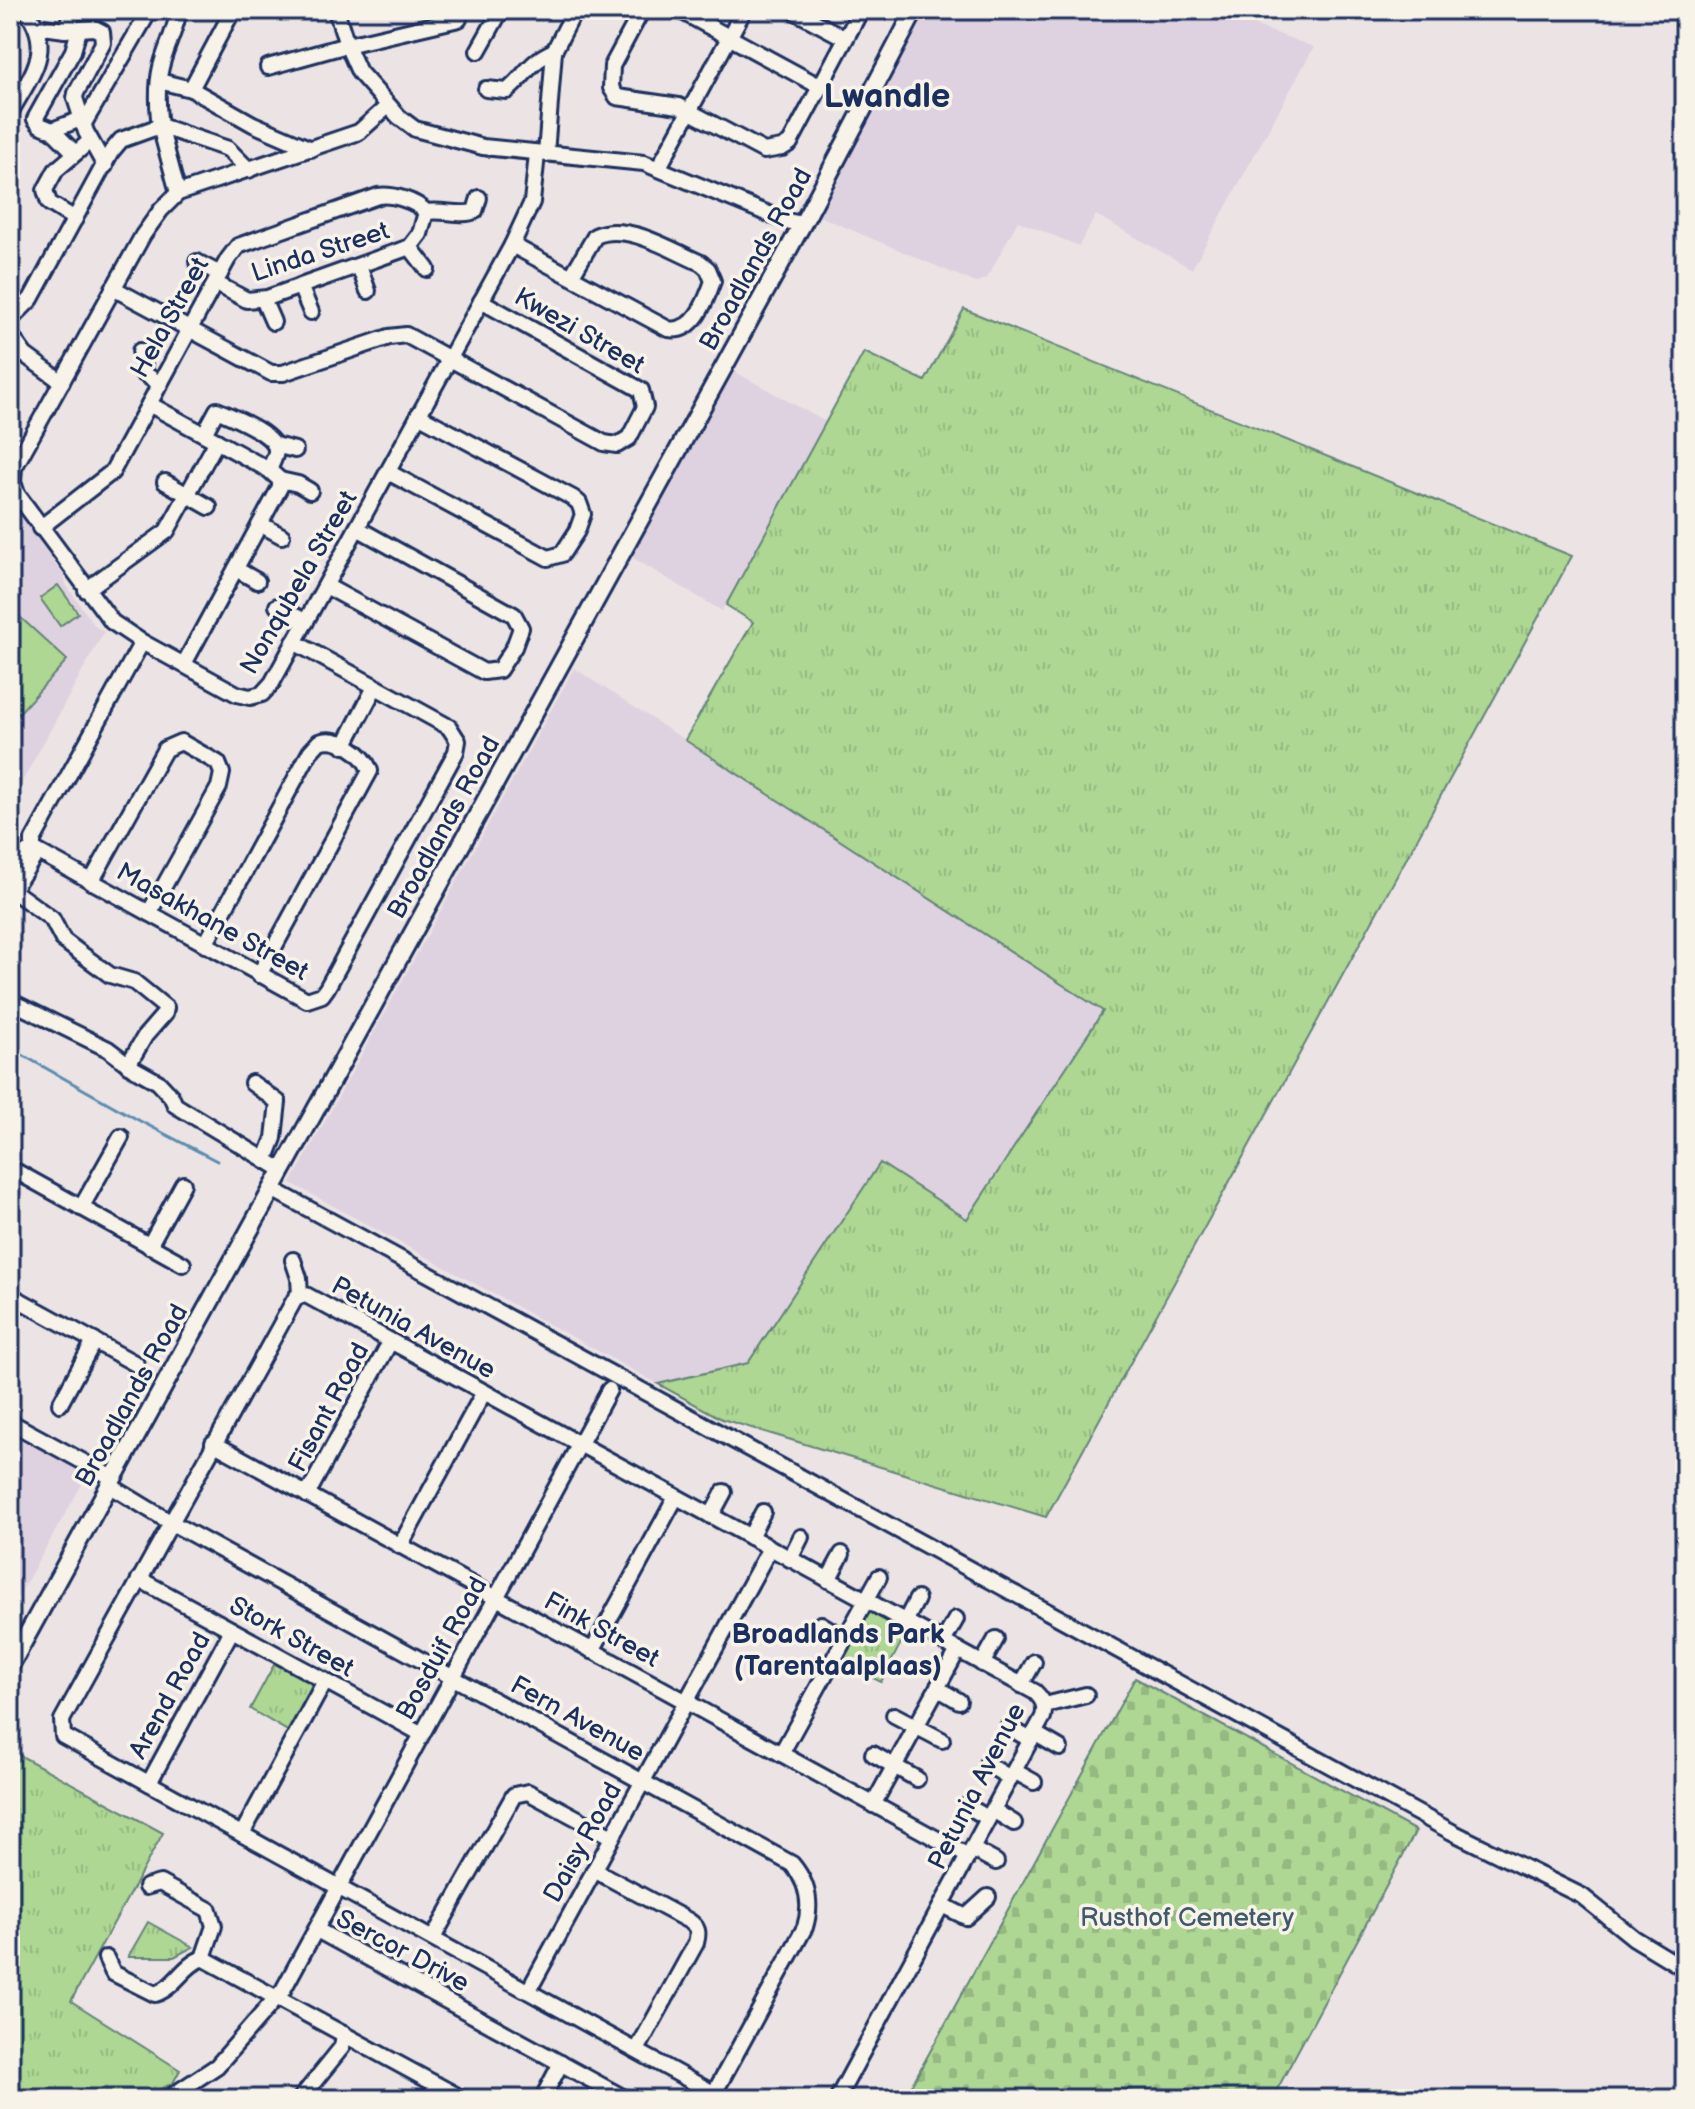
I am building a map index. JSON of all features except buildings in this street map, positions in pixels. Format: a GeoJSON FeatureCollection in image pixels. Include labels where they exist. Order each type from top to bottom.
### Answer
{"type":"FeatureCollection","features":[{"type":"Feature","properties":{"kind":"main road","name":"Broadlands Road"},"geometry":{"type":"LineString","coordinates":[[10,1666],[802,224],[915,10]]}},
{"type":"Feature","properties":{"kind":"street"},"geometry":{"type":"LineString","coordinates":[[10,113],[41,54],[36,26],[26,10]]}},
{"type":"Feature","properties":{"kind":"street"},"geometry":{"type":"LineString","coordinates":[[74,152],[52,130],[36,122],[36,117],[73,51],[75,10]]}},
{"type":"Feature","properties":{"kind":"street"},"geometry":{"type":"LineString","coordinates":[[52,130],[82,122],[150,10]]}},
{"type":"Feature","properties":{"kind":"street"},"geometry":{"type":"LineString","coordinates":[[178,193],[160,126],[159,81],[179,10]]}},
{"type":"Feature","properties":{"kind":"street"},"geometry":{"type":"LineString","coordinates":[[191,89],[233,10]]}},
{"type":"Feature","properties":{"kind":"street"},"geometry":{"type":"LineString","coordinates":[[336,10],[359,72],[388,106],[415,129],[483,147],[634,161],[786,221],[802,224]]}},
{"type":"Feature","properties":{"kind":"street"},"geometry":{"type":"LineString","coordinates":[[486,89],[507,91],[540,57],[554,51],[575,10]]}},
{"type":"Feature","properties":{"kind":"street"},"geometry":{"type":"LineString","coordinates":[[642,10],[612,66],[611,88],[617,97],[670,103],[757,148],[773,151],[790,143],[861,10]]}},
{"type":"Feature","properties":{"kind":"street"},"geometry":{"type":"LineString","coordinates":[[679,10],[819,86]]}},
{"type":"Feature","properties":{"kind":"street"},"geometry":{"type":"LineString","coordinates":[[658,169],[744,10]]}},
{"type":"Feature","properties":{"kind":"street"},"geometry":{"type":"LineString","coordinates":[[792,10],[845,38]]}},
{"type":"Feature","properties":{"kind":"street"},"geometry":{"type":"LineString","coordinates":[[478,51],[495,14]]}},
{"type":"Feature","properties":{"kind":"street"},"geometry":{"type":"LineString","coordinates":[[268,67],[459,19]]}},
{"type":"Feature","properties":{"kind":"street"},"geometry":{"type":"LineString","coordinates":[[36,26],[72,30],[99,28],[104,38],[76,93],[82,122],[105,166]]}},
{"type":"Feature","properties":{"kind":"street","name":"Nonqubela Street"},"geometry":{"type":"LineString","coordinates":[[388,106],[359,132],[178,193],[150,223],[62,382],[15,454],[13,482],[17,494],[107,618],[142,642],[237,694],[256,697],[272,683],[512,245],[532,202],[542,154],[554,51]]}},
{"type":"Feature","properties":{"kind":"street"},"geometry":{"type":"LineString","coordinates":[[159,81],[191,89],[253,124],[311,149]]}},
{"type":"Feature","properties":{"kind":"street"},"geometry":{"type":"LineString","coordinates":[[10,320],[31,299],[111,152],[121,140],[160,126],[228,149],[249,170]]}},
{"type":"Feature","properties":{"kind":"street"},"geometry":{"type":"LineString","coordinates":[[75,219],[56,209],[45,193],[56,170],[90,141]]}},
{"type":"Feature","properties":{"kind":"street","name":"Hela Street"},"geometry":{"type":"LineString","coordinates":[[40,528],[112,472],[233,251],[243,244],[378,196],[390,195],[420,206],[426,215]]}},
{"type":"Feature","properties":{"kind":"street"},"geometry":{"type":"LineString","coordinates":[[426,215],[445,210],[469,214],[475,211],[479,198]]}},
{"type":"Feature","properties":{"kind":"street","name":"Linda Street"},"geometry":{"type":"LineString","coordinates":[[197,262],[247,300],[263,299],[410,247],[420,234],[426,215]]}},
{"type":"Feature","properties":{"kind":"street"},"geometry":{"type":"LineString","coordinates":[[512,245],[571,277],[668,329],[679,331],[692,322],[713,281],[708,269],[701,263],[636,236],[611,232],[595,236],[571,277]]}},
{"type":"Feature","properties":{"kind":"street"},"geometry":{"type":"LineString","coordinates":[[410,247],[427,269]]}},
{"type":"Feature","properties":{"kind":"street"},"geometry":{"type":"LineString","coordinates":[[359,266],[368,291]]}},
{"type":"Feature","properties":{"kind":"street"},"geometry":{"type":"LineString","coordinates":[[300,286],[311,312]]}},
{"type":"Feature","properties":{"kind":"street"},"geometry":{"type":"LineString","coordinates":[[113,288],[277,374],[398,335],[413,337],[449,358]]}},
{"type":"Feature","properties":{"kind":"street"},"geometry":{"type":"LineString","coordinates":[[263,299],[273,322]]}},
{"type":"Feature","properties":{"kind":"street","name":"Kwezi Street"},"geometry":{"type":"LineString","coordinates":[[449,358],[604,443],[617,445],[629,438],[645,407],[641,390],[481,301]]}},
{"type":"Feature","properties":{"kind":"street"},"geometry":{"type":"LineString","coordinates":[[10,334],[25,355],[62,382]]}},
{"type":"Feature","properties":{"kind":"street"},"geometry":{"type":"LineString","coordinates":[[140,351],[144,363],[138,378],[160,384]]}},
{"type":"Feature","properties":{"kind":"street"},"geometry":{"type":"LineString","coordinates":[[203,403],[250,424],[275,445],[295,450]]}},
{"type":"Feature","properties":{"kind":"street"},"geometry":{"type":"LineString","coordinates":[[149,404],[217,441],[277,479],[298,484],[310,491]]}},
{"type":"Feature","properties":{"kind":"street"},"geometry":{"type":"LineString","coordinates":[[204,434],[217,410]]}},
{"type":"Feature","properties":{"kind":"street"},"geometry":{"type":"LineString","coordinates":[[388,472],[548,558],[562,554],[577,531],[583,514],[579,503],[573,498],[418,415]]}},
{"type":"Feature","properties":{"kind":"street"},"geometry":{"type":"LineString","coordinates":[[86,590],[163,535],[217,441]]}},
{"type":"Feature","properties":{"kind":"street"},"geometry":{"type":"LineString","coordinates":[[184,664],[260,524],[277,479],[275,445]]}},
{"type":"Feature","properties":{"kind":"street"},"geometry":{"type":"LineString","coordinates":[[165,482],[209,507]]}},
{"type":"Feature","properties":{"kind":"street"},"geometry":{"type":"LineString","coordinates":[[260,524],[282,536]]}},
{"type":"Feature","properties":{"kind":"street"},"geometry":{"type":"LineString","coordinates":[[326,586],[484,672],[499,670],[514,647],[521,628],[514,615],[357,528]]}},
{"type":"Feature","properties":{"kind":"street"},"geometry":{"type":"LineString","coordinates":[[236,569],[257,581]]}},
{"type":"Feature","properties":{"kind":"street"},"geometry":{"type":"LineString","coordinates":[[277,606],[306,622]]}},
{"type":"Feature","properties":{"kind":"street"},"geometry":{"type":"LineString","coordinates":[[128,1065],[166,1008],[134,982],[110,975],[76,950],[63,940],[52,919],[11,891],[35,851],[33,840],[142,642]]}},
{"type":"Feature","properties":{"kind":"street","name":"Masakhane Street"},"geometry":{"type":"LineString","coordinates":[[35,851],[307,1000],[322,995],[456,752],[456,736],[449,727],[294,642]]}},
{"type":"Feature","properties":{"kind":"street"},"geometry":{"type":"LineString","coordinates":[[344,746],[375,687]]}},
{"type":"Feature","properties":{"kind":"street"},"geometry":{"type":"LineString","coordinates":[[205,945],[310,752],[326,739],[344,746],[364,758],[370,771],[259,975]]}},
{"type":"Feature","properties":{"kind":"street"},"geometry":{"type":"LineString","coordinates":[[91,882],[160,757],[171,745],[181,742],[218,763],[221,779],[149,913]]}},
{"type":"Feature","properties":{"kind":"street"},"geometry":{"type":"LineString","coordinates":[[10,863],[35,851]]}},
{"type":"Feature","properties":{"kind":"street"},"geometry":{"type":"LineString","coordinates":[[10,1001],[108,1049],[158,1082],[175,1105],[282,1170]]}},
{"type":"Feature","properties":{"kind":"street"},"geometry":{"type":"LineString","coordinates":[[252,1083],[275,1097],[279,1104],[274,1138],[265,1161]]}},
{"type":"Feature","properties":{"kind":"street"},"geometry":{"type":"LineString","coordinates":[[81,1208],[121,1137]]}},
{"type":"Feature","properties":{"kind":"street"},"geometry":{"type":"LineString","coordinates":[[10,1168],[183,1264]]}},
{"type":"Feature","properties":{"kind":"street"},"geometry":{"type":"LineString","coordinates":[[149,1246],[183,1184]]}},
{"type":"Feature","properties":{"kind":"street"},"geometry":{"type":"LineString","coordinates":[[272,1189],[1452,1832],[1582,1896],[1634,1938],[1685,1969]]}},
{"type":"Feature","properties":{"kind":"street"},"geometry":{"type":"LineString","coordinates":[[293,1260],[300,1295]]}},
{"type":"Feature","properties":{"kind":"street"},"geometry":{"type":"LineString","coordinates":[[10,1295],[136,1364]]}},
{"type":"Feature","properties":{"kind":"street","name":"Petunia Avenue"},"geometry":{"type":"LineString","coordinates":[[716,2097],[529,1990],[63,1736],[62,1720],[293,1300],[300,1295],[306,1295],[1035,1692],[1045,1705],[1043,1717],[1033,1736],[837,2099]]}},
{"type":"Feature","properties":{"kind":"street"},"geometry":{"type":"LineString","coordinates":[[60,1404],[94,1341]]}},
{"type":"Feature","properties":{"kind":"street","name":"Fisant Road"},"geometry":{"type":"LineString","coordinates":[[307,1495],[390,1342]]}},
{"type":"Feature","properties":{"kind":"street","name":"Bosduif Road"},"geometry":{"type":"LineString","coordinates":[[317,1930],[609,1390]]}},
{"type":"Feature","properties":{"kind":"street"},"geometry":{"type":"LineString","coordinates":[[400,1546],[484,1392]]}},
{"type":"Feature","properties":{"kind":"street","name":"Fern Avenue"},"geometry":{"type":"LineString","coordinates":[[10,1422],[111,1482],[170,1522],[786,1860],[801,1877],[808,1896],[808,1916],[716,2097]]}},
{"type":"Feature","properties":{"kind":"street","name":"Fink Street"},"geometry":{"type":"LineString","coordinates":[[213,1443],[873,1805],[970,1853],[996,1862]]}},
{"type":"Feature","properties":{"kind":"street"},"geometry":{"type":"LineString","coordinates":[[711,1516],[724,1492]]}},
{"type":"Feature","properties":{"kind":"street"},"geometry":{"type":"LineString","coordinates":[[592,1651],[676,1497]]}},
{"type":"Feature","properties":{"kind":"street"},"geometry":{"type":"LineString","coordinates":[[750,1537],[763,1512]]}},
{"type":"Feature","properties":{"kind":"street"},"geometry":{"type":"LineString","coordinates":[[790,1559],[801,1537]]}},
{"type":"Feature","properties":{"kind":"street","name":"Daisy Road"},"geometry":{"type":"LineString","coordinates":[[529,1990],[770,1548]]}},
{"type":"Feature","properties":{"kind":"street"},"geometry":{"type":"LineString","coordinates":[[828,1580],[842,1554]]}},
{"type":"Feature","properties":{"kind":"street"},"geometry":{"type":"LineString","coordinates":[[781,1754],[879,1577]]}},
{"type":"Feature","properties":{"kind":"street","name":"Stork Street"},"geometry":{"type":"LineString","coordinates":[[139,1579],[422,1734]]}},
{"type":"Feature","properties":{"kind":"street"},"geometry":{"type":"LineString","coordinates":[[905,1622],[917,1599]]}},
{"type":"Feature","properties":{"kind":"street"},"geometry":{"type":"LineString","coordinates":[[943,1642],[956,1619]]}},
{"type":"Feature","properties":{"kind":"street"},"geometry":{"type":"LineString","coordinates":[[821,1624],[844,1638]]}},
{"type":"Feature","properties":{"kind":"street","name":"Arend Road"},"geometry":{"type":"LineString","coordinates":[[149,1783],[232,1630]]}},
{"type":"Feature","properties":{"kind":"street"},"geometry":{"type":"LineString","coordinates":[[982,1664],[996,1639]]}},
{"type":"Feature","properties":{"kind":"street"},"geometry":{"type":"LineString","coordinates":[[873,1805],[958,1650]]}},
{"type":"Feature","properties":{"kind":"street"},"geometry":{"type":"LineString","coordinates":[[1021,1685],[1034,1662]]}},
{"type":"Feature","properties":{"kind":"street"},"geometry":{"type":"LineString","coordinates":[[242,1834],[325,1681]]}},
{"type":"Feature","properties":{"kind":"street"},"geometry":{"type":"LineString","coordinates":[[937,1688],[959,1701]]}},
{"type":"Feature","properties":{"kind":"street"},"geometry":{"type":"LineString","coordinates":[[1045,1705],[1086,1695]]}},
{"type":"Feature","properties":{"kind":"street"},"geometry":{"type":"LineString","coordinates":[[894,1715],[942,1740]]}},
{"type":"Feature","properties":{"kind":"street"},"geometry":{"type":"LineString","coordinates":[[1008,1727],[1060,1748]]}},
{"type":"Feature","properties":{"kind":"street"},"geometry":{"type":"LineString","coordinates":[[873,1754],[917,1779]]}},
{"type":"Feature","properties":{"kind":"street"},"geometry":{"type":"LineString","coordinates":[[987,1764],[1034,1782]]}},
{"type":"Feature","properties":{"kind":"street"},"geometry":{"type":"LineString","coordinates":[[433,1938],[514,1795],[528,1792],[612,1837]]}},
{"type":"Feature","properties":{"kind":"street"},"geometry":{"type":"LineString","coordinates":[[967,1806],[1014,1823]]}},
{"type":"Feature","properties":{"kind":"street"},"geometry":{"type":"LineString","coordinates":[[594,1870],[689,1921],[698,1932],[696,1943],[637,2050]]}},
{"type":"Feature","properties":{"kind":"street"},"geometry":{"type":"LineString","coordinates":[[106,1958],[113,1973],[155,1994],[163,1991],[190,1964],[203,1958],[214,1926],[209,1910],[160,1883],[146,1887]]}},
{"type":"Feature","properties":{"kind":"street"},"geometry":{"type":"LineString","coordinates":[[942,1905],[966,1917],[988,1897]]}},
{"type":"Feature","properties":{"kind":"street","name":"Sercor Drive"},"geometry":{"type":"LineString","coordinates":[[167,2099],[217,2066],[277,1998],[317,1930],[626,2099]]}},
{"type":"Feature","properties":{"kind":"street"},"geometry":{"type":"LineString","coordinates":[[203,1958],[463,2099]]}},
{"type":"Feature","properties":{"kind":"street"},"geometry":{"type":"LineString","coordinates":[[305,2098],[342,2047],[344,2034]]}},
{"type":"Feature","properties":{"kind":"street"},"geometry":{"type":"LineString","coordinates":[[542,2099],[561,2063]]}},
{"type":"Feature","properties":{"kind":"shaded area"},"geometry":{"type":"Polygon","coordinates":[[[915,10],[1214,10],[1314,47],[1192,269],[1096,215],[1079,246],[1018,221],[987,278],[976,283],[807,211],[915,10]]]}},
{"type":"Feature","properties":{"kind":"shaded area"},"geometry":{"type":"Polygon","coordinates":[[[723,365],[826,422],[722,611],[621,551],[723,365]]]}},
{"type":"Feature","properties":{"kind":"shaded area"},"geometry":{"type":"Polygon","coordinates":[[[10,501],[64,576],[67,586],[95,626],[104,632],[10,804],[10,501]]]}},
{"type":"Feature","properties":{"kind":"shaded area"},"geometry":{"type":"Polygon","coordinates":[[[574,668],[1103,1011],[967,1220],[880,1164],[748,1364],[658,1384],[291,1183],[574,668]]]}},
{"type":"Feature","properties":{"kind":"shaded area"},"geometry":{"type":"Polygon","coordinates":[[[10,1433],[78,1470],[85,1479],[10,1611],[10,1433]]]}},
{"type":"Feature","properties":{"kind":"green space"},"geometry":{"type":"Polygon","coordinates":[[[964,309],[1572,556],[1046,1517],[722,1419],[658,1384],[748,1363],[880,1163],[967,1219],[1103,1011],[685,740],[753,622],[726,605],[864,352],[925,381],[964,309]]]}},
{"type":"Feature","properties":{"kind":"green space"},"geometry":{"type":"Polygon","coordinates":[[[58,585],[78,613],[60,626],[40,598],[58,585]]]}},
{"type":"Feature","properties":{"kind":"green space"},"geometry":{"type":"Polygon","coordinates":[[[20,617],[67,660],[10,723],[10,628],[20,617]]]}},
{"type":"Feature","properties":{"kind":"green space"},"geometry":{"type":"Polygon","coordinates":[[[871,1611],[907,1631],[881,1682],[839,1661],[864,1613],[871,1611]]]}},
{"type":"Feature","properties":{"kind":"green space"},"geometry":{"type":"Polygon","coordinates":[[[276,1661],[309,1679],[313,1692],[291,1733],[250,1709],[276,1661]]]}},
{"type":"Feature","properties":{"kind":"green space","name":"Rusthof Cemetery"},"geometry":{"type":"Polygon","coordinates":[[[1135,1678],[1416,1831],[1272,2099],[904,2099],[1135,1678]]]}},
{"type":"Feature","properties":{"kind":"green space"},"geometry":{"type":"Polygon","coordinates":[[[10,1750],[163,1833],[71,2001],[180,2070],[173,2083],[141,2099],[10,2099],[10,1750]]]}},
{"type":"Feature","properties":{"kind":"green space"},"geometry":{"type":"Polygon","coordinates":[[[148,1922],[193,1947],[174,1957],[128,1957],[148,1922]]]}},
{"type":"Feature","properties":{"kind":"waterway"},"geometry":{"type":"LineString","coordinates":[[10,1048],[217,1161]]}},
{"type":"Feature","properties":{"kind":"district","name":"Lwandle"},"geometry":{"type":"Point","coordinates":[887,95]}},
{"type":"Feature","properties":{"kind":"district","name":"Broadlands Park (Tarentaalplaas)"},"geometry":{"type":"Point","coordinates":[838,1649]}}]}
